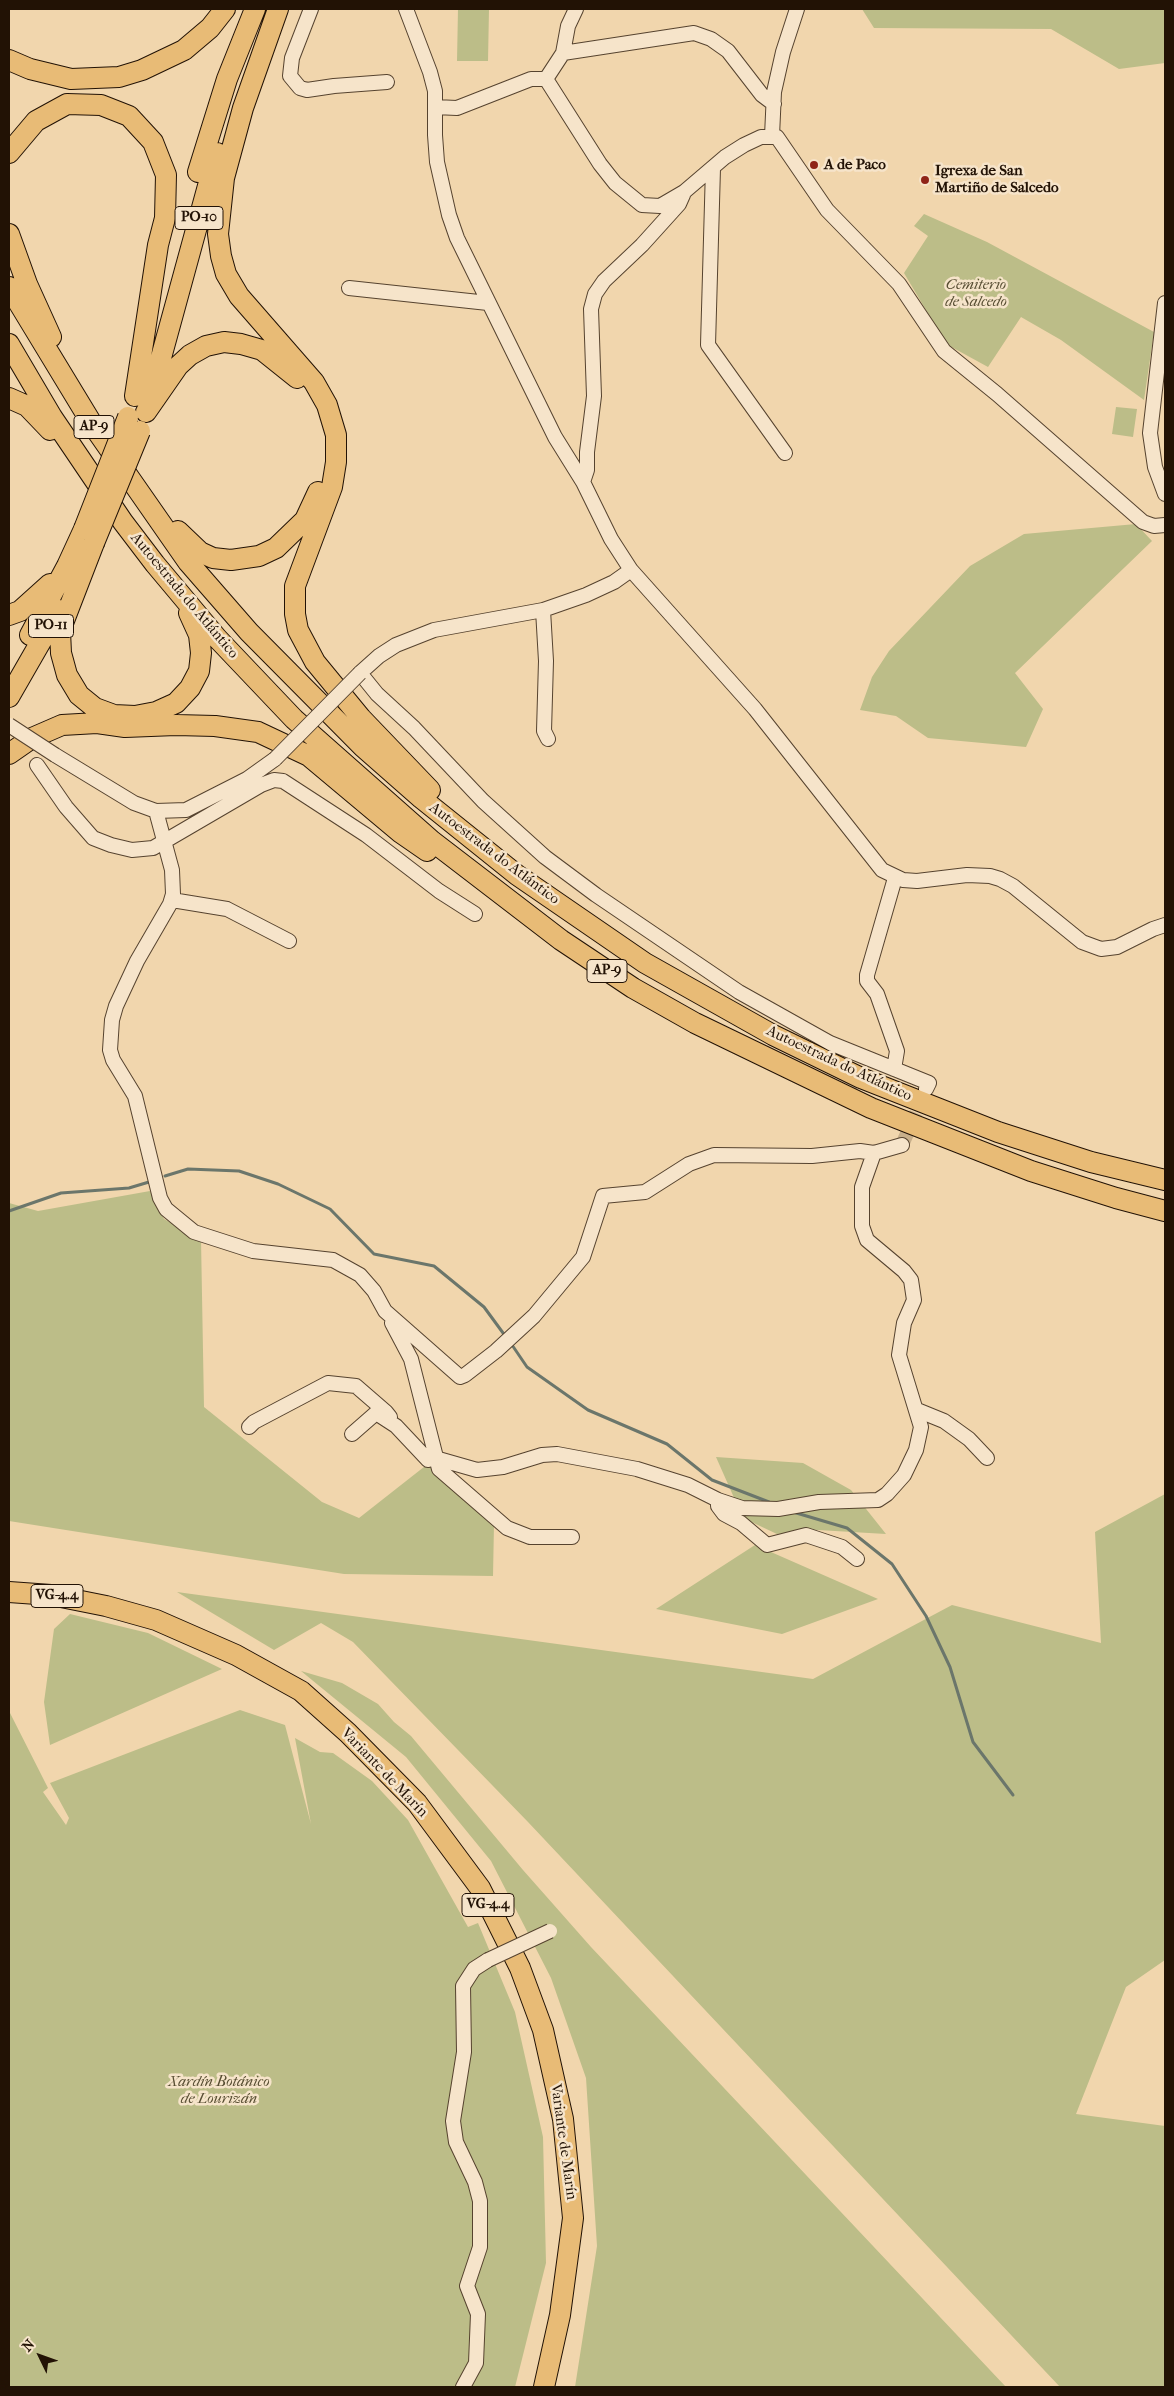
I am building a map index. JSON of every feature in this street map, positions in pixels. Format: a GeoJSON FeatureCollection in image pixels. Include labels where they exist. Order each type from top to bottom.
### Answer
{"type":"FeatureCollection","features":[{"type":"Feature","properties":{"kind":"highway"},"geometry":{"type":"LineString","coordinates":[[9,60],[30,69],[71,79],[119,77],[149,67],[184,50],[210,28],[225,9]]}},
{"type":"Feature","properties":{"kind":"highway","name":"PO-10"},"geometry":{"type":"LineString","coordinates":[[138,414],[202,156],[227,79],[255,9]]}},
{"type":"Feature","properties":{"kind":"highway","name":"PO-10"},"geometry":{"type":"LineString","coordinates":[[138,414],[241,81],[269,9]]}},
{"type":"Feature","properties":{"kind":"highway"},"geometry":{"type":"LineString","coordinates":[[278,9],[242,108],[224,178],[218,234],[226,274],[239,296],[314,382],[327,405],[336,435],[336,462],[332,487],[295,586],[295,614],[298,630],[315,662],[361,718],[399,760],[517,875]]}},
{"type":"Feature","properties":{"kind":"highway"},"geometry":{"type":"LineString","coordinates":[[9,153],[36,122],[67,104],[101,105],[129,116],[153,142],[166,175],[165,218],[158,245],[138,414]]}},
{"type":"Feature","properties":{"kind":"highway"},"geometry":{"type":"LineString","coordinates":[[9,234],[27,284],[94,427],[181,535],[200,552],[213,558],[244,560],[259,556],[288,537],[305,520],[317,499],[324,474],[325,452],[323,432],[311,397],[292,372],[262,350],[241,344],[224,342],[206,346],[190,355],[178,366],[138,414]]}},
{"type":"Feature","properties":{"kind":"highway","name":"Autoestrada do Atlántico"},"geometry":{"type":"LineString","coordinates":[[9,287],[94,427],[188,562],[249,632],[363,747],[421,798],[517,875],[645,963],[773,1035],[861,1078],[998,1132],[1091,1162],[1165,1180]]}},
{"type":"Feature","properties":{"kind":"highway","name":"Autoestrada do Atlántico"},"geometry":{"type":"LineString","coordinates":[[9,344],[88,473],[155,564],[217,638],[294,719],[432,841],[561,940],[633,988],[695,1023],[871,1108],[948,1141],[1030,1171],[1165,1211]]}},
{"type":"Feature","properties":{"kind":"highway"},"geometry":{"type":"LineString","coordinates":[[9,398],[27,406],[88,473]]}},
{"type":"Feature","properties":{"kind":"highway","name":"PO-11"},"geometry":{"type":"LineString","coordinates":[[9,697],[90,542],[138,414]]}},
{"type":"Feature","properties":{"kind":"highway"},"geometry":{"type":"LineString","coordinates":[[90,542],[60,631],[61,653],[67,675],[79,695],[95,708],[114,714],[135,716],[156,712],[176,703],[190,688],[199,671],[201,653],[199,635],[193,619],[155,564]]}},
{"type":"Feature","properties":{"kind":"highway","name":"PO-11"},"geometry":{"type":"LineString","coordinates":[[9,672],[67,566],[90,542]]}},
{"type":"Feature","properties":{"kind":"highway"},"geometry":{"type":"LineString","coordinates":[[9,615],[20,611],[35,600],[67,566]]}},
{"type":"Feature","properties":{"kind":"highway"},"geometry":{"type":"LineString","coordinates":[[9,754],[32,738],[62,725],[97,723],[125,727],[215,726],[258,732],[309,756],[401,833],[561,940]]}},
{"type":"Feature","properties":{"kind":"highway","name":"Variante de Marín"},"geometry":{"type":"LineString","coordinates":[[9,1592],[51,1595],[106,1606],[156,1620],[236,1655],[301,1691],[348,1733],[418,1803],[480,1888],[520,1968],[543,2030],[563,2119],[573,2218],[560,2315],[544,2387]]}},
{"type":"Feature","properties":{"kind":"street"},"geometry":{"type":"LineString","coordinates":[[311,9],[292,58],[290,76],[300,88],[307,90],[387,82]]}},
{"type":"Feature","properties":{"kind":"street"},"geometry":{"type":"LineString","coordinates":[[406,9],[430,72],[435,91],[438,162],[449,215],[468,264],[555,437],[583,482],[611,539],[631,570],[755,709],[870,857],[882,870],[895,878],[917,881],[967,875],[990,876],[1000,879],[1013,886],[1082,942],[1101,949],[1118,947],[1153,928],[1165,925],[1165,918]]}},
{"type":"Feature","properties":{"kind":"street"},"geometry":{"type":"LineString","coordinates":[[546,79],[563,53],[568,26],[576,9]]}},
{"type":"Feature","properties":{"kind":"street"},"geometry":{"type":"LineString","coordinates":[[772,136],[774,104],[783,52],[797,9]]}},
{"type":"Feature","properties":{"kind":"street"},"geometry":{"type":"LineString","coordinates":[[563,53],[694,33],[711,39],[728,51],[762,96],[774,104]]}},
{"type":"Feature","properties":{"kind":"street"},"geometry":{"type":"LineString","coordinates":[[435,107],[457,108],[531,79],[546,79]]}},
{"type":"Feature","properties":{"kind":"street"},"geometry":{"type":"LineString","coordinates":[[546,79],[600,164],[615,182],[642,205],[660,206],[684,192],[725,157],[749,143],[772,136],[777,137],[827,210],[898,284],[944,350],[998,394],[1143,522],[1154,526],[1165,525]]}},
{"type":"Feature","properties":{"kind":"street"},"geometry":{"type":"LineString","coordinates":[[713,168],[708,345],[785,453]]}},
{"type":"Feature","properties":{"kind":"street"},"geometry":{"type":"LineString","coordinates":[[583,482],[587,470],[587,452],[594,396],[591,309],[595,294],[604,281],[642,244],[678,204],[684,192]]}},
{"type":"Feature","properties":{"kind":"street"},"geometry":{"type":"LineString","coordinates":[[349,288],[488,303]]}},
{"type":"Feature","properties":{"kind":"street"},"geometry":{"type":"LineString","coordinates":[[1165,303],[1150,433],[1155,467],[1165,494]]}},
{"type":"Feature","properties":{"kind":"street"},"geometry":{"type":"LineString","coordinates":[[9,725],[134,803],[156,811],[186,810],[232,787],[275,759],[360,673],[379,656],[396,645],[434,630],[543,610],[586,595],[614,582],[631,570]]}},
{"type":"Feature","properties":{"kind":"street"},"geometry":{"type":"LineString","coordinates":[[543,610],[546,661],[544,731],[548,739]]}},
{"type":"Feature","properties":{"kind":"street"},"geometry":{"type":"LineString","coordinates":[[360,673],[377,694],[414,728],[483,801],[544,857],[659,940],[739,992],[830,1043],[929,1083],[926,1088]]}},
{"type":"Feature","properties":{"kind":"street"},"geometry":{"type":"LineString","coordinates":[[37,765],[66,807],[93,838],[132,850],[153,848],[261,785],[274,780],[283,781],[366,835],[474,914]]}},
{"type":"Feature","properties":{"kind":"street"},"geometry":{"type":"LineString","coordinates":[[156,811],[166,841],[172,870],[172,900],[137,961],[116,1006],[112,1020],[110,1050],[113,1060],[132,1087],[160,1198],[166,1209],[179,1222],[194,1232],[223,1243],[253,1251],[333,1260],[360,1274],[374,1291],[411,1359],[439,1469],[507,1528],[530,1537],[572,1537]]}},
{"type":"Feature","properties":{"kind":"street"},"geometry":{"type":"LineString","coordinates":[[894,1069],[897,1051],[878,994],[867,981],[867,975],[895,878]]}},
{"type":"Feature","properties":{"kind":"street"},"geometry":{"type":"LineString","coordinates":[[172,900],[227,909],[289,941]]}},
{"type":"Feature","properties":{"kind":"street"},"geometry":{"type":"LineString","coordinates":[[385,1311],[460,1376],[465,1376],[534,1316],[583,1257],[603,1196],[645,1192],[689,1164],[714,1155],[812,1156],[860,1151],[874,1153],[902,1145]]}},
{"type":"Feature","properties":{"kind":"street"},"geometry":{"type":"LineString","coordinates":[[249,1427],[254,1422],[328,1383],[356,1386],[386,1412],[396,1426],[428,1460],[435,1458],[477,1470],[503,1467],[542,1455],[557,1454],[637,1469],[688,1485],[718,1500],[742,1508],[763,1509],[819,1502],[878,1500],[887,1494],[904,1475],[916,1450],[921,1427],[917,1410],[906,1384],[899,1355],[904,1323],[914,1300],[911,1280],[904,1270],[867,1240],[862,1226],[862,1187],[874,1153]]}},
{"type":"Feature","properties":{"kind":"street"},"geometry":{"type":"LineString","coordinates":[[917,1410],[944,1421],[970,1439],[987,1458]]}},
{"type":"Feature","properties":{"kind":"street"},"geometry":{"type":"LineString","coordinates":[[352,1434],[376,1413],[396,1426]]}},
{"type":"Feature","properties":{"kind":"street"},"geometry":{"type":"LineString","coordinates":[[718,1500],[718,1506],[724,1514],[741,1523],[767,1545],[806,1535],[842,1547],[858,1559]]}},
{"type":"Feature","properties":{"kind":"street"},"geometry":{"type":"LineString","coordinates":[[464,2387],[476,2363],[478,2314],[467,2286],[480,2247],[480,2201],[475,2182],[456,2142],[453,2121],[464,2052],[463,1986],[474,1969],[488,1960],[550,1931]]}},
{"type":"Feature","properties":{"kind":"green space"},"geometry":{"type":"Polygon","coordinates":[[[458,9],[489,9],[488,61],[457,61],[458,9]]]}},
{"type":"Feature","properties":{"kind":"green space"},"geometry":{"type":"Polygon","coordinates":[[[862,9],[1165,9],[1165,63],[1119,69],[1051,29],[874,28],[862,9]]]}},
{"type":"Feature","properties":{"kind":"green space","name":"Cemiterio de Salcedo"},"geometry":{"type":"Polygon","coordinates":[[[924,214],[987,242],[1154,332],[1144,400],[1061,340],[1021,317],[988,367],[946,344],[904,273],[928,236],[914,226],[924,214]]]}},
{"type":"Feature","properties":{"kind":"green space"},"geometry":{"type":"Polygon","coordinates":[[[1116,407],[1137,409],[1133,437],[1112,434],[1116,407]]]}},
{"type":"Feature","properties":{"kind":"green space"},"geometry":{"type":"Polygon","coordinates":[[[1136,524],[1152,541],[1015,673],[1043,709],[1026,747],[928,738],[896,716],[860,710],[872,677],[889,651],[970,566],[1024,534],[1136,524]]]}},
{"type":"Feature","properties":{"kind":"green space"},"geometry":{"type":"Polygon","coordinates":[[[150,1191],[164,1219],[201,1239],[204,1407],[322,1502],[359,1518],[429,1463],[494,1524],[493,1576],[344,1574],[9,1521],[9,1203],[38,1211],[150,1191]]]}},
{"type":"Feature","properties":{"kind":"green space"},"geometry":{"type":"Polygon","coordinates":[[[716,1457],[803,1463],[851,1490],[886,1534],[818,1530],[777,1534],[743,1518],[716,1457]]]}},
{"type":"Feature","properties":{"kind":"green space"},"geometry":{"type":"Polygon","coordinates":[[[1165,1494],[1165,1960],[1126,1987],[1076,2114],[1165,2126],[1165,2387],[1060,2387],[528,1822],[353,1642],[321,1623],[274,1650],[177,1592],[813,1679],[952,1605],[1101,1643],[1095,1532],[1165,1494]]]}},
{"type":"Feature","properties":{"kind":"green space"},"geometry":{"type":"Polygon","coordinates":[[[755,1545],[878,1599],[782,1634],[656,1609],[755,1545]]]}},
{"type":"Feature","properties":{"kind":"green space"},"geometry":{"type":"Polygon","coordinates":[[[70,1614],[148,1633],[222,1669],[50,1745],[44,1702],[54,1629],[70,1614]]]}},
{"type":"Feature","properties":{"kind":"green space"},"geometry":{"type":"Polygon","coordinates":[[[301,1671],[342,1683],[378,1704],[394,1722],[411,1736],[523,1870],[591,1947],[1006,2387],[575,2387],[597,2246],[586,2078],[551,1978],[491,1861],[406,1757],[301,1671]]]}},
{"type":"Feature","properties":{"kind":"green space","name":"Xardín Botánico de Lourizán"},"geometry":{"type":"Polygon","coordinates":[[[240,1710],[285,1725],[311,1824],[295,1738],[320,1752],[333,1753],[372,1781],[408,1820],[468,1927],[478,1923],[515,2012],[543,2137],[546,2263],[515,2387],[9,2387],[9,1711],[48,1788],[43,1792],[66,1825],[69,1818],[50,1783],[240,1710]]]}},
{"type":"Feature","properties":{"kind":"waterway"},"geometry":{"type":"LineString","coordinates":[[165,1176],[188,1169],[239,1171],[278,1184],[330,1209],[374,1254],[434,1266],[484,1307],[506,1337]]}},
{"type":"Feature","properties":{"kind":"waterway"},"geometry":{"type":"LineString","coordinates":[[9,1211],[61,1193],[129,1188],[149,1182]]}},
{"type":"Feature","properties":{"kind":"waterway"},"geometry":{"type":"LineString","coordinates":[[510,1342],[527,1367],[588,1410],[667,1444],[712,1480],[769,1502]]}},
{"type":"Feature","properties":{"kind":"waterway"},"geometry":{"type":"LineString","coordinates":[[793,1512],[847,1528],[892,1564],[926,1616],[950,1667],[973,1742],[1013,1795]]}},
{"type":"Feature","properties":{"kind":"tunnel"},"geometry":{"type":"LineString","coordinates":[[902,1145],[924,1095]]}},
{"type":"Feature","properties":{"kind":"place","name":"A de Paco"},"geometry":{"type":"Point","coordinates":[814,165]}},
{"type":"Feature","properties":{"kind":"place","name":"Igrexa de San Martiño de Salcedo"},"geometry":{"type":"Point","coordinates":[925,180]}}]}
